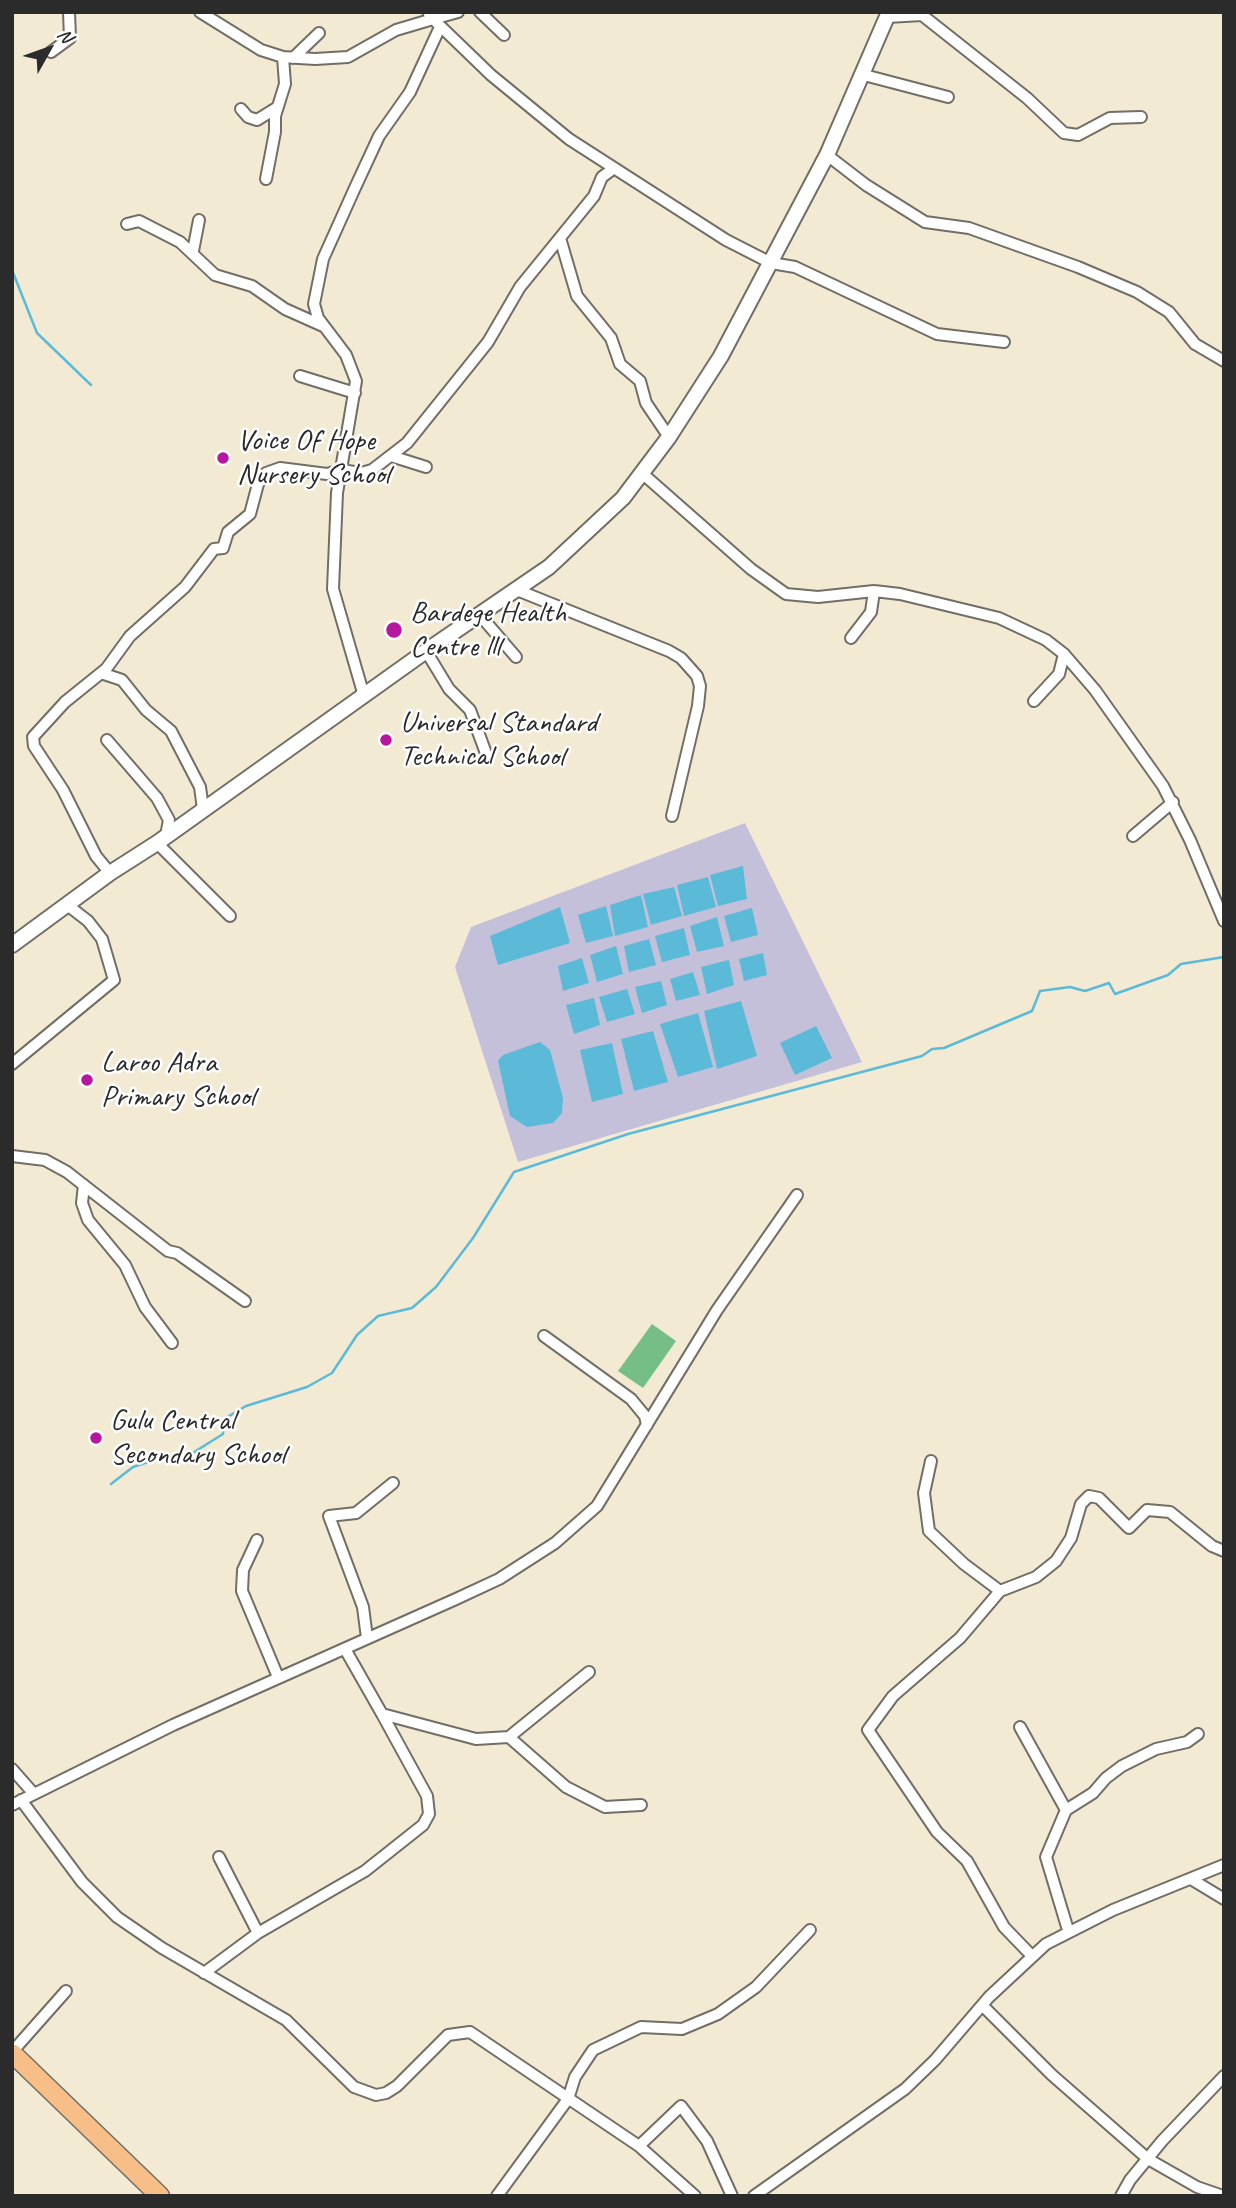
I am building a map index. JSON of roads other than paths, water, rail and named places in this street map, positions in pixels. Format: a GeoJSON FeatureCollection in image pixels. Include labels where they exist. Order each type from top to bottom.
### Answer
{"type":"FeatureCollection","features":[{"type":"Feature","properties":{"kind":"main road"},"geometry":{"type":"LineString","coordinates":[[12,2052],[160,2196]]}},
{"type":"Feature","properties":{"kind":"street"},"geometry":{"type":"LineString","coordinates":[[51,52],[70,38],[69,12]]}},
{"type":"Feature","properties":{"kind":"street"},"geometry":{"type":"LineString","coordinates":[[200,12],[239,39],[288,57],[348,57],[396,30],[436,22],[453,14]]}},
{"type":"Feature","properties":{"kind":"street"},"geometry":{"type":"LineString","coordinates":[[480,12],[504,35]]}},
{"type":"Feature","properties":{"kind":"street"},"geometry":{"type":"LineString","coordinates":[[12,945],[110,873],[162,840],[426,651],[517,590],[557,559],[623,498],[643,474],[707,382],[827,155],[864,75],[888,14],[922,15],[1027,98],[1064,133],[1078,135],[1110,118],[1141,117]]}},
{"type":"Feature","properties":{"kind":"street"},"geometry":{"type":"LineString","coordinates":[[436,22],[526,105],[593,156],[726,240],[771,263],[795,267],[937,334],[1004,342]]}},
{"type":"Feature","properties":{"kind":"street"},"geometry":{"type":"LineString","coordinates":[[323,326],[314,303],[323,260],[379,136],[410,92],[436,22]]}},
{"type":"Feature","properties":{"kind":"street"},"geometry":{"type":"LineString","coordinates":[[266,179],[288,57],[319,33]]}},
{"type":"Feature","properties":{"kind":"street"},"geometry":{"type":"LineString","coordinates":[[864,75],[948,97]]}},
{"type":"Feature","properties":{"kind":"street"},"geometry":{"type":"LineString","coordinates":[[241,109],[248,117],[257,120],[278,107]]}},
{"type":"Feature","properties":{"kind":"street"},"geometry":{"type":"LineString","coordinates":[[827,155],[866,185],[925,222],[969,228],[1087,270],[1137,292],[1169,312],[1191,341],[1224,361]]}},
{"type":"Feature","properties":{"kind":"street"},"geometry":{"type":"LineString","coordinates":[[593,156],[602,177]]}},
{"type":"Feature","properties":{"kind":"street"},"geometry":{"type":"LineString","coordinates":[[110,873],[96,856],[63,790],[32,741],[65,702],[101,673],[130,636],[185,587],[214,549],[223,548],[228,532],[250,514],[258,484],[266,472],[273,469],[303,469],[329,474],[341,470],[361,473],[391,456],[414,435],[488,342],[520,287],[594,196],[602,177],[613,169]]}},
{"type":"Feature","properties":{"kind":"street"},"geometry":{"type":"LineString","coordinates":[[193,251],[199,220]]}},
{"type":"Feature","properties":{"kind":"street"},"geometry":{"type":"LineString","coordinates":[[127,224],[139,221],[193,251],[215,275],[252,286],[285,309],[323,326],[338,341],[350,362],[355,393],[337,493],[334,589],[364,696]]}},
{"type":"Feature","properties":{"kind":"street"},"geometry":{"type":"LineString","coordinates":[[560,238],[577,296],[611,338],[620,364],[640,381],[646,403],[669,437]]}},
{"type":"Feature","properties":{"kind":"street"},"geometry":{"type":"LineString","coordinates":[[300,376],[355,393]]}},
{"type":"Feature","properties":{"kind":"street"},"geometry":{"type":"LineString","coordinates":[[391,456],[426,467]]}},
{"type":"Feature","properties":{"kind":"street"},"geometry":{"type":"LineString","coordinates":[[643,474],[762,578],[786,594],[818,597],[874,591],[955,606],[1023,627],[1064,654],[1095,690],[1173,803],[1224,921]]}},
{"type":"Feature","properties":{"kind":"street"},"geometry":{"type":"LineString","coordinates":[[517,590],[669,651],[681,658],[697,676],[700,686],[698,706],[672,816]]}},
{"type":"Feature","properties":{"kind":"street"},"geometry":{"type":"LineString","coordinates":[[851,638],[871,612],[874,591]]}},
{"type":"Feature","properties":{"kind":"street"},"geometry":{"type":"LineString","coordinates":[[479,614],[516,657]]}},
{"type":"Feature","properties":{"kind":"street"},"geometry":{"type":"LineString","coordinates":[[426,651],[449,688],[470,710],[487,756]]}},
{"type":"Feature","properties":{"kind":"street"},"geometry":{"type":"LineString","coordinates":[[1034,701],[1059,674],[1064,654]]}},
{"type":"Feature","properties":{"kind":"street"},"geometry":{"type":"LineString","coordinates":[[101,673],[122,680],[146,710],[171,731],[200,787],[204,809]]}},
{"type":"Feature","properties":{"kind":"street"},"geometry":{"type":"LineString","coordinates":[[107,740],[158,798],[169,820],[162,840]]}},
{"type":"Feature","properties":{"kind":"street"},"geometry":{"type":"LineString","coordinates":[[1133,836],[1173,803]]}},
{"type":"Feature","properties":{"kind":"street"},"geometry":{"type":"LineString","coordinates":[[162,840],[230,916]]}},
{"type":"Feature","properties":{"kind":"street"},"geometry":{"type":"LineString","coordinates":[[12,1064],[114,980],[102,939],[88,921],[66,904]]}},
{"type":"Feature","properties":{"kind":"street"},"geometry":{"type":"LineString","coordinates":[[12,1156],[46,1160],[84,1185],[168,1251],[177,1254],[245,1301]]}},
{"type":"Feature","properties":{"kind":"street"},"geometry":{"type":"LineString","coordinates":[[84,1185],[82,1203],[88,1220],[125,1265],[145,1307],[172,1343]]}},
{"type":"Feature","properties":{"kind":"street"},"geometry":{"type":"LineString","coordinates":[[695,2196],[639,2147],[465,2031],[448,2035],[397,2086],[376,2095],[363,2092],[338,2073],[286,2020],[134,1930],[102,1903],[16,1803],[278,1677],[499,1579],[555,1543],[597,1507],[747,1264],[797,1195]]}},
{"type":"Feature","properties":{"kind":"street"},"geometry":{"type":"LineString","coordinates":[[544,1336],[631,1399],[646,1416],[647,1425]]}},
{"type":"Feature","properties":{"kind":"street"},"geometry":{"type":"LineString","coordinates":[[930,1461],[924,1493],[929,1531],[964,1564],[1000,1591]]}},
{"type":"Feature","properties":{"kind":"street"},"geometry":{"type":"LineString","coordinates":[[367,1638],[363,1607],[329,1516],[361,1510],[393,1483]]}},
{"type":"Feature","properties":{"kind":"street"},"geometry":{"type":"LineString","coordinates":[[1032,1956],[1004,1927],[967,1861],[936,1832],[868,1730],[892,1696],[960,1638],[1000,1591],[1036,1577],[1056,1561],[1071,1538],[1082,1504],[1089,1496],[1099,1498],[1129,1528],[1147,1510],[1170,1512],[1212,1546],[1224,1551]]}},
{"type":"Feature","properties":{"kind":"street"},"geometry":{"type":"LineString","coordinates":[[257,1540],[243,1570],[242,1591],[278,1677]]}},
{"type":"Feature","properties":{"kind":"street"},"geometry":{"type":"LineString","coordinates":[[204,1973],[258,1933],[365,1871],[423,1825],[429,1814],[427,1796],[345,1649]]}},
{"type":"Feature","properties":{"kind":"street"},"geometry":{"type":"LineString","coordinates":[[382,1714],[475,1739],[509,1737],[589,1672]]}},
{"type":"Feature","properties":{"kind":"street"},"geometry":{"type":"LineString","coordinates":[[1020,1727],[1066,1810]]}},
{"type":"Feature","properties":{"kind":"street"},"geometry":{"type":"LineString","coordinates":[[1068,1930],[1046,1857],[1066,1810],[1093,1793],[1106,1777],[1122,1766],[1156,1749],[1187,1742],[1198,1734]]}},
{"type":"Feature","properties":{"kind":"street"},"geometry":{"type":"LineString","coordinates":[[509,1737],[566,1787],[605,1807],[641,1805]]}},
{"type":"Feature","properties":{"kind":"street"},"geometry":{"type":"LineString","coordinates":[[12,1769],[34,1794]]}},
{"type":"Feature","properties":{"kind":"street"},"geometry":{"type":"LineString","coordinates":[[219,1857],[258,1933]]}},
{"type":"Feature","properties":{"kind":"street"},"geometry":{"type":"LineString","coordinates":[[754,2196],[905,2089],[1032,1956],[1068,1930],[1224,1864]]}},
{"type":"Feature","properties":{"kind":"street"},"geometry":{"type":"LineString","coordinates":[[1191,1880],[1224,1899]]}},
{"type":"Feature","properties":{"kind":"street"},"geometry":{"type":"LineString","coordinates":[[497,2196],[568,2099],[585,2058],[601,2045],[641,2027],[682,2029],[718,2014],[756,1987],[810,1930]]}},
{"type":"Feature","properties":{"kind":"street"},"geometry":{"type":"LineString","coordinates":[[12,2052],[66,1992]]}},
{"type":"Feature","properties":{"kind":"street"},"geometry":{"type":"LineString","coordinates":[[983,2006],[1061,2083],[1147,2159],[1198,2187],[1223,2196]]}},
{"type":"Feature","properties":{"kind":"street"},"geometry":{"type":"LineString","coordinates":[[1121,2196],[1147,2159],[1224,2076]]}},
{"type":"Feature","properties":{"kind":"street"},"geometry":{"type":"LineString","coordinates":[[639,2147],[681,2106],[707,2141],[732,2196]]}},
{"type":"Feature","properties":{"kind":"water"},"geometry":{"type":"Polygon","coordinates":[[[743,866],[747,899],[718,906],[710,875],[743,866]]]}},
{"type":"Feature","properties":{"kind":"water"},"geometry":{"type":"Polygon","coordinates":[[[708,877],[716,907],[684,916],[677,885],[708,877]]]}},
{"type":"Feature","properties":{"kind":"water"},"geometry":{"type":"Polygon","coordinates":[[[674,887],[682,916],[651,925],[643,894],[674,887]]]}},
{"type":"Feature","properties":{"kind":"water"},"geometry":{"type":"Polygon","coordinates":[[[641,895],[648,927],[615,936],[610,905],[641,895]]]}},
{"type":"Feature","properties":{"kind":"water"},"geometry":{"type":"Polygon","coordinates":[[[606,906],[613,936],[586,943],[578,915],[606,906]]]}},
{"type":"Feature","properties":{"kind":"water"},"geometry":{"type":"Polygon","coordinates":[[[560,907],[570,943],[498,965],[490,936],[560,907]]]}},
{"type":"Feature","properties":{"kind":"water"},"geometry":{"type":"Polygon","coordinates":[[[752,908],[758,935],[731,942],[724,916],[752,908]]]}},
{"type":"Feature","properties":{"kind":"water"},"geometry":{"type":"Polygon","coordinates":[[[717,917],[724,946],[697,952],[690,926],[717,917]]]}},
{"type":"Feature","properties":{"kind":"water"},"geometry":{"type":"Polygon","coordinates":[[[684,928],[690,955],[662,962],[655,936],[684,928]]]}},
{"type":"Feature","properties":{"kind":"water"},"geometry":{"type":"Polygon","coordinates":[[[649,939],[656,965],[629,972],[624,946],[649,939]]]}},
{"type":"Feature","properties":{"kind":"water"},"geometry":{"type":"Polygon","coordinates":[[[616,946],[623,974],[597,982],[590,955],[616,946]]]}},
{"type":"Feature","properties":{"kind":"water"},"geometry":{"type":"Polygon","coordinates":[[[763,953],[767,975],[744,981],[739,959],[763,953]]]}},
{"type":"Feature","properties":{"kind":"water"},"geometry":{"type":"Polygon","coordinates":[[[582,958],[589,983],[563,991],[558,966],[582,958]]]}},
{"type":"Feature","properties":{"kind":"water"},"geometry":{"type":"Polygon","coordinates":[[[729,960],[734,985],[707,994],[701,967],[729,960]]]}},
{"type":"Feature","properties":{"kind":"water"},"geometry":{"type":"Polygon","coordinates":[[[693,972],[700,995],[676,1001],[670,979],[693,972]]]}},
{"type":"Feature","properties":{"kind":"water"},"geometry":{"type":"Polygon","coordinates":[[[661,981],[667,1005],[642,1013],[635,987],[661,981]]]}},
{"type":"Feature","properties":{"kind":"water"},"geometry":{"type":"Polygon","coordinates":[[[627,989],[635,1014],[607,1022],[599,997],[627,989]]]}},
{"type":"Feature","properties":{"kind":"water"},"geometry":{"type":"Polygon","coordinates":[[[594,998],[600,1025],[574,1034],[566,1005],[594,998]]]}},
{"type":"Feature","properties":{"kind":"water"},"geometry":{"type":"Polygon","coordinates":[[[741,1001],[757,1056],[717,1069],[704,1011],[741,1001]]]}},
{"type":"Feature","properties":{"kind":"water"},"geometry":{"type":"Polygon","coordinates":[[[698,1013],[713,1067],[678,1077],[660,1024],[698,1013]]]}},
{"type":"Feature","properties":{"kind":"water"},"geometry":{"type":"Polygon","coordinates":[[[816,1026],[832,1058],[795,1075],[780,1043],[816,1026]]]}},
{"type":"Feature","properties":{"kind":"water"},"geometry":{"type":"Polygon","coordinates":[[[653,1031],[668,1082],[634,1091],[621,1039],[653,1031]]]}},
{"type":"Feature","properties":{"kind":"water"},"geometry":{"type":"Polygon","coordinates":[[[540,1042],[550,1050],[563,1098],[562,1113],[553,1123],[527,1127],[510,1116],[498,1061],[503,1055],[540,1042]]]}},
{"type":"Feature","properties":{"kind":"water"},"geometry":{"type":"Polygon","coordinates":[[[612,1043],[623,1094],[592,1102],[580,1050],[612,1043]]]}},
{"type":"Feature","properties":{"kind":"waterway"},"geometry":{"type":"LineString","coordinates":[[12,270],[37,333],[91,385]]}},
{"type":"Feature","properties":{"kind":"waterway"},"geometry":{"type":"LineString","coordinates":[[111,1484],[133,1467],[166,1456],[191,1454],[223,1434],[224,1419],[246,1406],[307,1387],[332,1373],[357,1335],[378,1316],[412,1308],[436,1287],[473,1238],[514,1172],[628,1134],[922,1056],[932,1049],[944,1048],[1032,1011],[1040,991],[1070,987],[1085,991],[1109,983],[1115,994],[1168,975],[1181,964],[1224,957]]}},
{"type":"Feature","properties":{"kind":"place","name":"Voice Of Hope Nursery School"},"geometry":{"type":"Point","coordinates":[223,458]}},
{"type":"Feature","properties":{"kind":"place","name":"Bardege Health Centre lll"},"geometry":{"type":"Point","coordinates":[394,630]}},
{"type":"Feature","properties":{"kind":"place","name":"Universal Standard Technical School"},"geometry":{"type":"Point","coordinates":[386,740]}},
{"type":"Feature","properties":{"kind":"place","name":"Laroo Adra Primary School"},"geometry":{"type":"Point","coordinates":[87,1080]}},
{"type":"Feature","properties":{"kind":"place","name":"Gulu Central Secondary School"},"geometry":{"type":"Point","coordinates":[96,1438]}}]}
